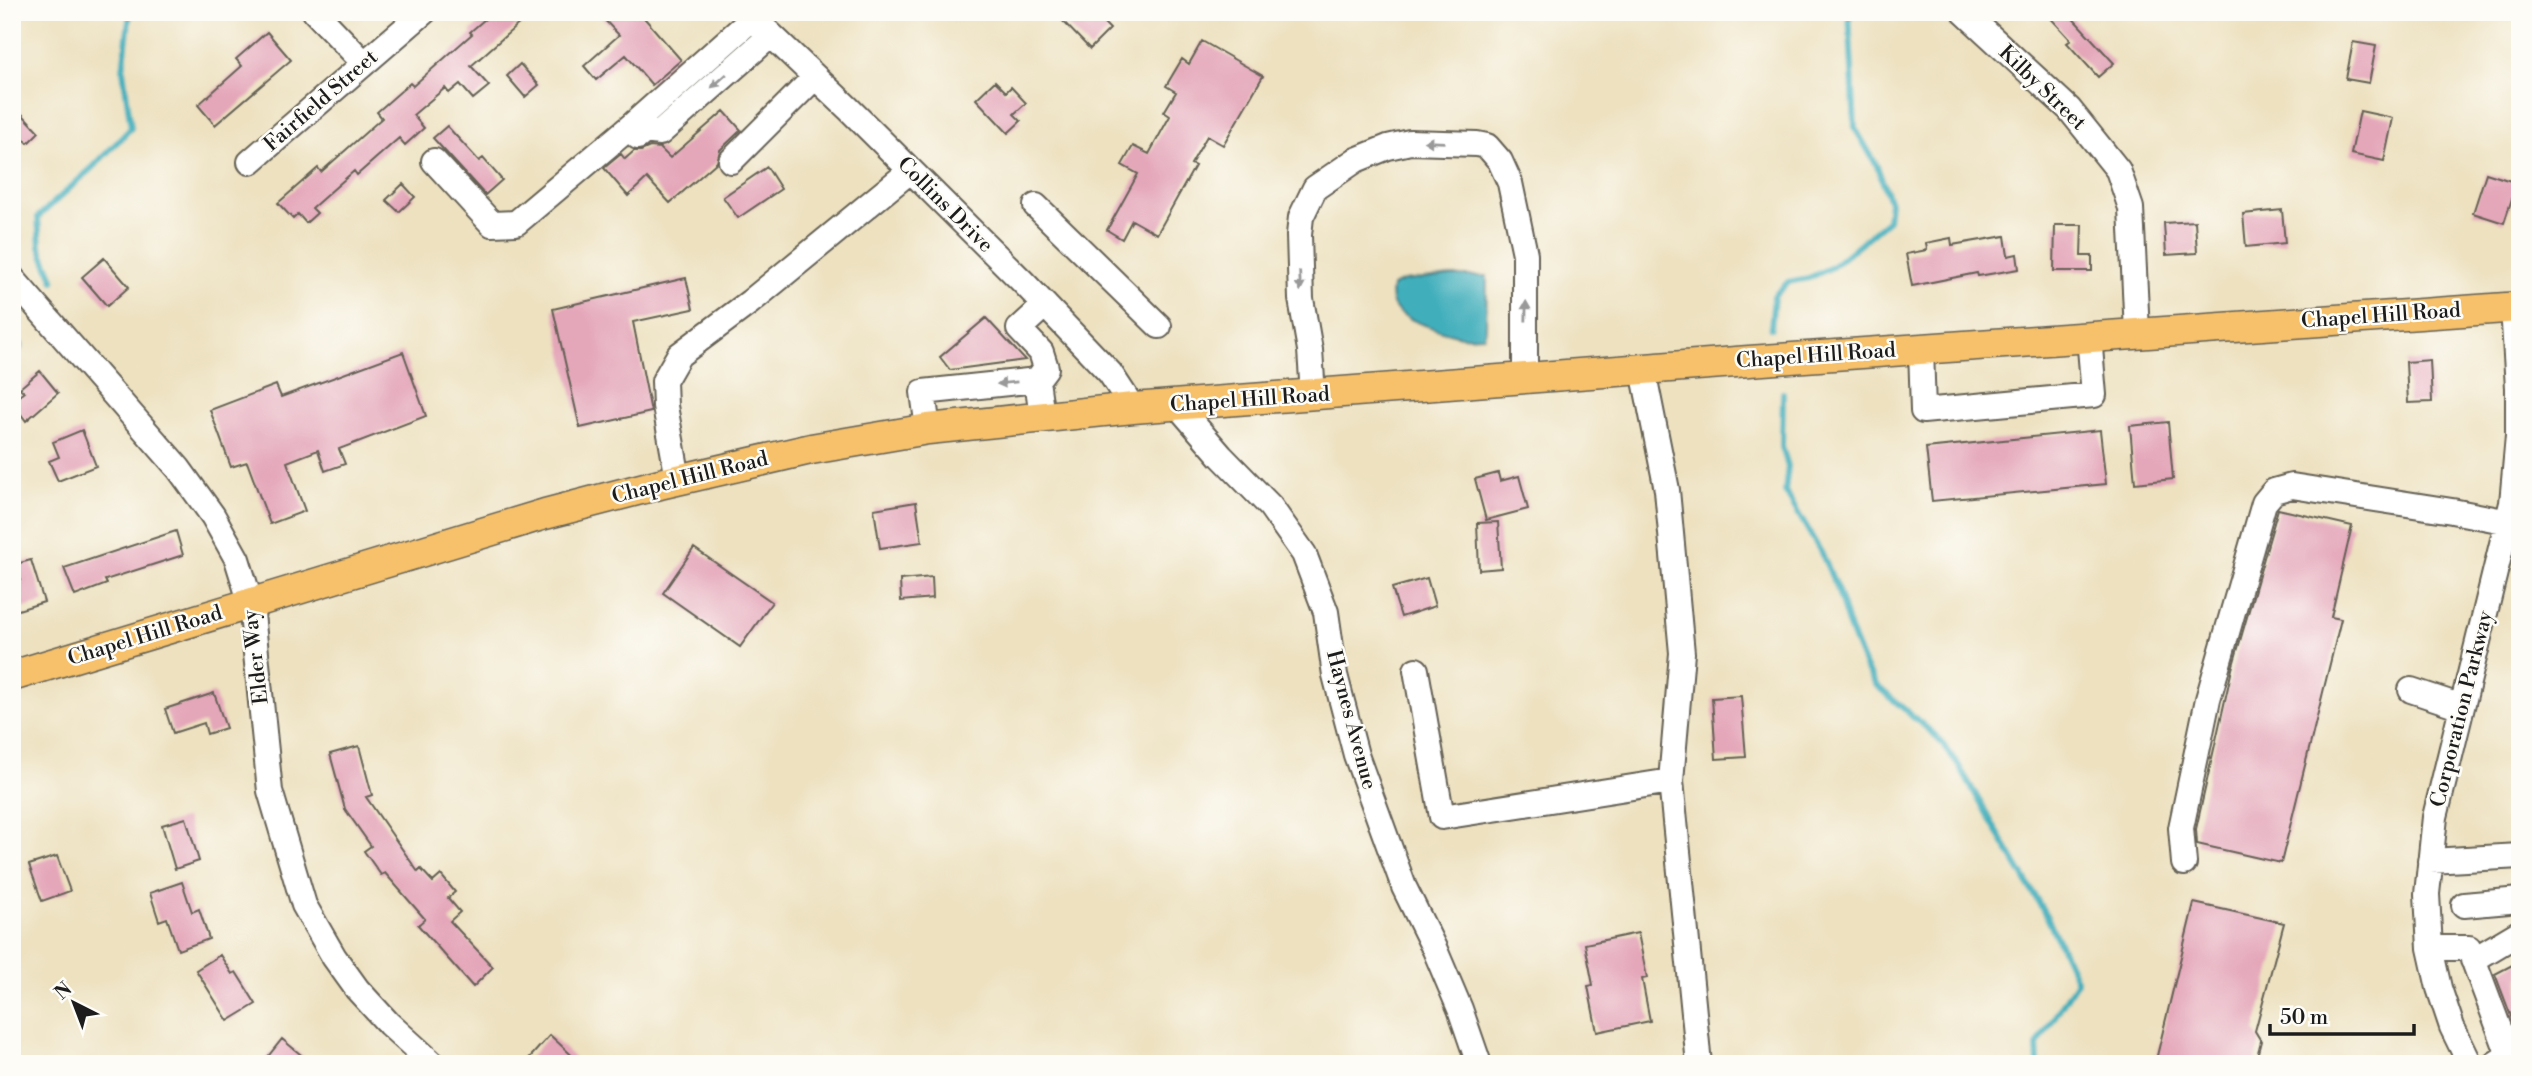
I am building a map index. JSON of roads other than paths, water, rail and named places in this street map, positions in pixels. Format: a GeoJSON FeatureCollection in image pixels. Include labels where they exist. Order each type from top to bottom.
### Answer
{"type":"FeatureCollection","features":[{"type":"Feature","properties":{"kind":"main road","name":"Chapel Hill Road"},"geometry":{"type":"LineString","coordinates":[[12,676],[497,528],[678,480],[811,449],[928,429],[1133,408],[2089,335],[2517,307]]}},
{"type":"Feature","properties":{"kind":"street"},"geometry":{"type":"LineString","coordinates":[[315,12],[363,63]]}},
{"type":"Feature","properties":{"kind":"street","name":"Fairfield Street"},"geometry":{"type":"LineString","coordinates":[[250,162],[424,12]]}},
{"type":"Feature","properties":{"kind":"street","name":"Kilby Street"},"geometry":{"type":"LineString","coordinates":[[1964,12],[2069,109],[2118,170],[2131,208],[2137,332]]}},
{"type":"Feature","properties":{"kind":"street"},"geometry":{"type":"LineString","coordinates":[[434,161],[492,224],[516,223],[630,127],[750,15]]}},
{"type":"Feature","properties":{"kind":"street","name":"Collins Drive"},"geometry":{"type":"LineString","coordinates":[[750,15],[1045,305],[1110,373],[1133,408]]}},
{"type":"Feature","properties":{"kind":"street"},"geometry":{"type":"LineString","coordinates":[[630,127],[638,137],[645,131],[660,133],[770,36]]}},
{"type":"Feature","properties":{"kind":"street"},"geometry":{"type":"LineString","coordinates":[[731,161],[815,78]]}},
{"type":"Feature","properties":{"kind":"street"},"geometry":{"type":"LineString","coordinates":[[1313,396],[1310,350],[1301,299],[1301,217],[1315,188],[1329,176],[1356,160],[1388,147],[1410,142],[1487,146],[1500,161],[1510,183],[1525,254],[1525,379]]}},
{"type":"Feature","properties":{"kind":"street"},"geometry":{"type":"LineString","coordinates":[[678,480],[665,407],[664,381],[679,355],[750,302],[910,171]]}},
{"type":"Feature","properties":{"kind":"street"},"geometry":{"type":"LineString","coordinates":[[1037,206],[1159,326]]}},
{"type":"Feature","properties":{"kind":"street","name":"Elder Way"},"geometry":{"type":"LineString","coordinates":[[12,278],[21,310],[179,470],[214,516],[237,559],[251,604],[271,790],[304,905],[334,957],[358,989],[389,1024],[433,1064]]}},
{"type":"Feature","properties":{"kind":"street"},"geometry":{"type":"LineString","coordinates":[[1042,417],[1037,380],[1045,368],[1041,352],[1019,329],[1045,305]]}},
{"type":"Feature","properties":{"kind":"street","name":"Corporation Parkway"},"geometry":{"type":"LineString","coordinates":[[2470,1064],[2452,1027],[2441,995],[2430,948],[2427,894],[2435,817],[2509,522],[2518,436],[2517,307]]}},
{"type":"Feature","properties":{"kind":"street"},"geometry":{"type":"LineString","coordinates":[[1921,348],[1923,411],[2094,395],[2089,335]]}},
{"type":"Feature","properties":{"kind":"street"},"geometry":{"type":"LineString","coordinates":[[1643,370],[1667,490],[1682,653],[1671,782],[1699,1064]]}},
{"type":"Feature","properties":{"kind":"street"},"geometry":{"type":"LineString","coordinates":[[928,429],[923,392],[1037,380]]}},
{"type":"Feature","properties":{"kind":"street","name":"Haynes Avenue"},"geometry":{"type":"LineString","coordinates":[[1178,406],[1269,506],[1304,554],[1326,612],[1335,675],[1356,755],[1404,887],[1460,1009],[1479,1064]]}},
{"type":"Feature","properties":{"kind":"street"},"geometry":{"type":"LineString","coordinates":[[2184,863],[2181,828],[2207,699],[2264,503],[2274,491],[2292,486],[2509,522]]}},
{"type":"Feature","properties":{"kind":"street"},"geometry":{"type":"LineString","coordinates":[[1416,670],[1442,817],[1671,782]]}},
{"type":"Feature","properties":{"kind":"street"},"geometry":{"type":"LineString","coordinates":[[2411,690],[2462,707]]}},
{"type":"Feature","properties":{"kind":"street"},"geometry":{"type":"LineString","coordinates":[[2430,861],[2520,856]]}},
{"type":"Feature","properties":{"kind":"street"},"geometry":{"type":"LineString","coordinates":[[2464,905],[2520,900]]}},
{"type":"Feature","properties":{"kind":"street"},"geometry":{"type":"LineString","coordinates":[[2473,960],[2520,932]]}},
{"type":"Feature","properties":{"kind":"street"},"geometry":{"type":"LineString","coordinates":[[2430,948],[2469,948],[2509,1055],[2495,1064]]}},
{"type":"Feature","properties":{"kind":"water"},"geometry":{"type":"Polygon","coordinates":[[[1451,276],[1487,276],[1484,336],[1461,336],[1438,330],[1404,316],[1394,307],[1392,286],[1404,281],[1451,276]]]}},
{"type":"Feature","properties":{"kind":"waterway"},"geometry":{"type":"LineString","coordinates":[[54,281],[40,247],[38,217],[131,128],[123,70],[130,12]]}},
{"type":"Feature","properties":{"kind":"waterway"},"geometry":{"type":"LineString","coordinates":[[1771,328],[1774,296],[1788,282],[1809,278],[1832,267],[1888,220],[1890,202],[1877,166],[1855,128],[1849,12]]}},
{"type":"Feature","properties":{"kind":"waterway"},"geometry":{"type":"LineString","coordinates":[[12,362],[21,345]]}},
{"type":"Feature","properties":{"kind":"waterway"},"geometry":{"type":"LineString","coordinates":[[1783,393],[1782,447],[1788,466],[1785,491],[1822,554],[1866,669],[1877,686],[1935,735],[1956,761],[2047,917],[2077,981],[2037,1045],[2038,1064]]}}]}
